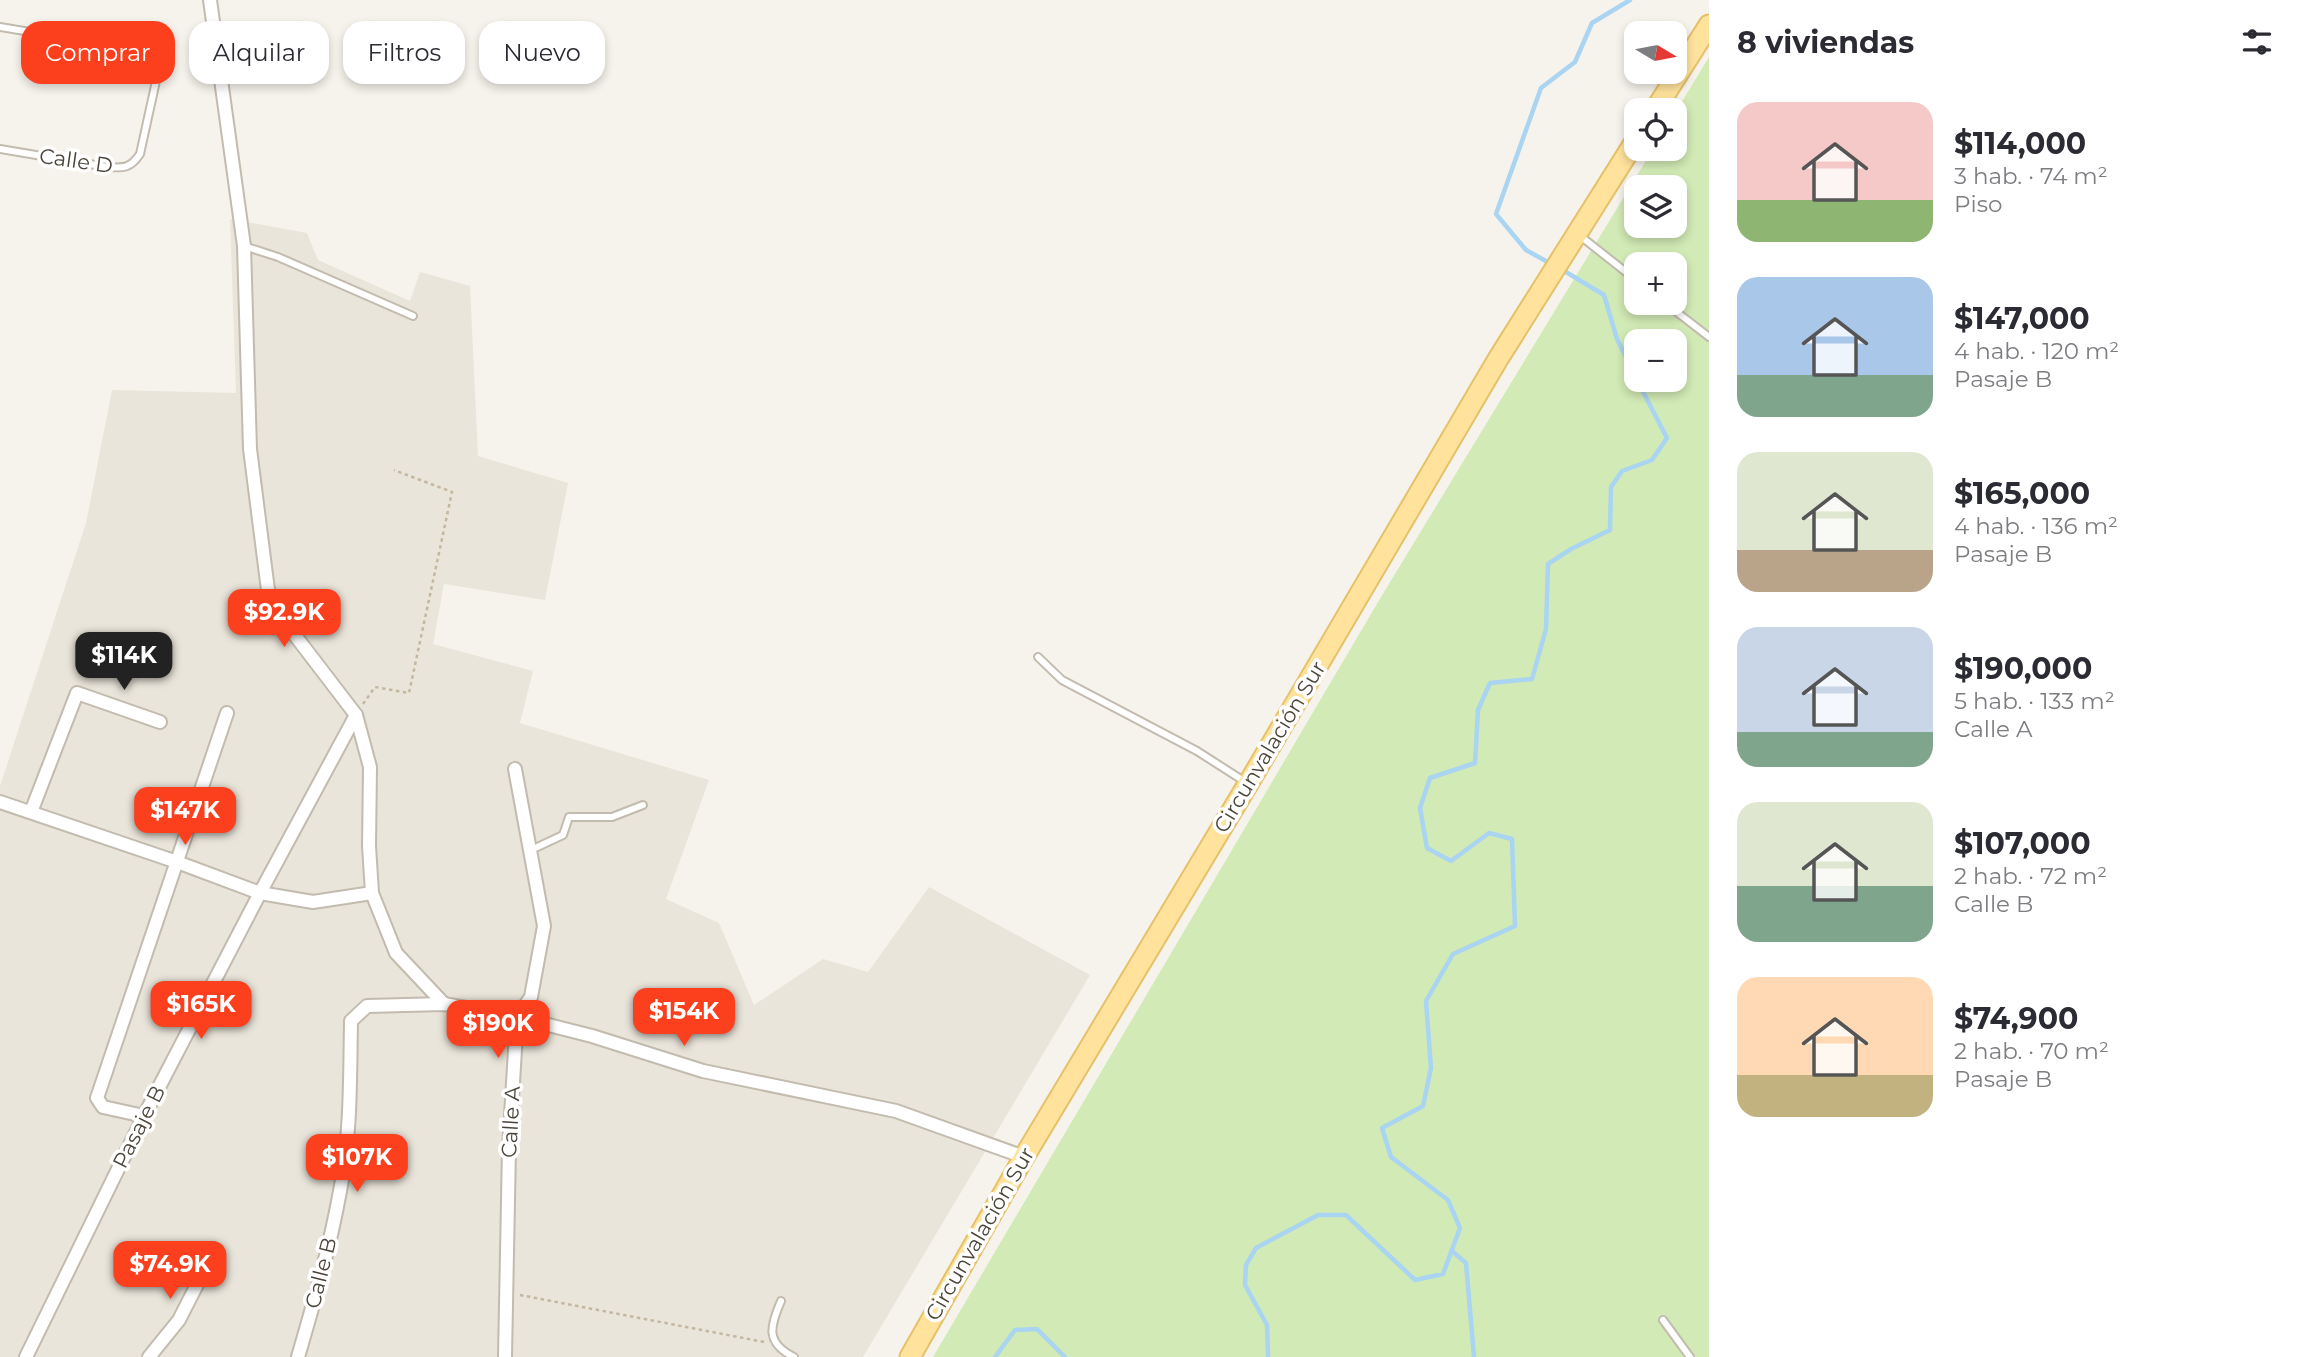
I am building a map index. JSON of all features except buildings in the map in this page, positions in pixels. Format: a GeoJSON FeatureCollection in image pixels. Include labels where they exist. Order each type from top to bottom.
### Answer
{"type":"FeatureCollection","features":[{"type":"Feature","properties":{"kind":"main road"},"geometry":{"type":"LineString","coordinates":[[1663,98],[1709,25]]}},
{"type":"Feature","properties":{"kind":"main road","name":"Circunvalación Sur"},"geometry":{"type":"LineString","coordinates":[[910,1357],[1024,1157],[1248,784],[1498,359],[1624,159]]}},
{"type":"Feature","properties":{"kind":"street"},"geometry":{"type":"LineString","coordinates":[[210,0],[244,246],[250,449],[268,590],[294,634],[356,715],[361,729],[370,767],[369,846],[372,893],[396,954],[444,1004],[517,1017],[592,1035],[703,1071],[896,1111],[1024,1157]]}},
{"type":"Feature","properties":{"kind":"street"},"geometry":{"type":"LineString","coordinates":[[31,812],[77,692],[160,722]]}},
{"type":"Feature","properties":{"kind":"street"},"geometry":{"type":"LineString","coordinates":[[144,1116],[103,1107],[97,1098],[227,713]]}},
{"type":"Feature","properties":{"kind":"street","name":"Pasaje B"},"geometry":{"type":"LineString","coordinates":[[26,1357],[144,1116],[356,715]]}},
{"type":"Feature","properties":{"kind":"street","name":"Calle A"},"geometry":{"type":"LineString","coordinates":[[505,1357],[509,1148],[517,1017],[531,997],[544,926],[514,769]]}},
{"type":"Feature","properties":{"kind":"street"},"geometry":{"type":"LineString","coordinates":[[0,802],[260,893],[313,902],[372,893]]}},
{"type":"Feature","properties":{"kind":"street","name":"Calle B"},"geometry":{"type":"LineString","coordinates":[[298,1357],[320,1282],[341,1189],[349,1108],[351,1020],[367,1006],[444,1004]]}},
{"type":"Feature","properties":{"kind":"street"},"geometry":{"type":"LineString","coordinates":[[149,1357],[179,1321],[211,1257]]}},
{"type":"Feature","properties":{"kind":"lane","name":"Calle D"},"geometry":{"type":"LineString","coordinates":[[0,26],[139,50],[150,54],[157,62],[158,72],[140,155],[133,164],[121,168],[107,167],[0,149]]}},
{"type":"Feature","properties":{"kind":"lane"},"geometry":{"type":"LineString","coordinates":[[1577,234],[1624,271]]}},
{"type":"Feature","properties":{"kind":"lane"},"geometry":{"type":"LineString","coordinates":[[244,246],[278,257],[413,317]]}},
{"type":"Feature","properties":{"kind":"lane"},"geometry":{"type":"LineString","coordinates":[[1681,315],[1709,337]]}},
{"type":"Feature","properties":{"kind":"lane"},"geometry":{"type":"LineString","coordinates":[[1038,657],[1062,680],[1198,751],[1248,784]]}},
{"type":"Feature","properties":{"kind":"lane"},"geometry":{"type":"LineString","coordinates":[[531,850],[563,835],[569,817],[612,817],[643,805]]}},
{"type":"Feature","properties":{"kind":"lane"},"geometry":{"type":"LineString","coordinates":[[781,1300],[772,1330],[775,1344],[794,1357]]}},
{"type":"Feature","properties":{"kind":"lane"},"geometry":{"type":"LineString","coordinates":[[1663,1320],[1690,1357]]}},
{"type":"Feature","properties":{"kind":"path"},"geometry":{"type":"LineString","coordinates":[[356,715],[375,687],[409,693],[452,492],[394,470]]}},
{"type":"Feature","properties":{"kind":"path"},"geometry":{"type":"LineString","coordinates":[[506,1292],[775,1344]]}},
{"type":"Feature","properties":{"kind":"shaded area"},"geometry":{"type":"Polygon","coordinates":[[[230,219],[307,233],[318,260],[410,301],[420,272],[470,286],[478,456],[568,483],[545,600],[444,584],[433,644],[533,671],[520,723],[709,780],[666,899],[719,923],[754,1005],[823,959],[868,972],[929,887],[1090,975],[863,1357],[0,1357],[0,786],[86,523],[112,390],[236,393],[230,219]]]}},
{"type":"Feature","properties":{"kind":"green space"},"geometry":{"type":"Polygon","coordinates":[[[1709,57],[1709,1357],[933,1357],[1381,597],[1624,197],[1624,238],[1687,238],[1687,175],[1637,175],[1646,161],[1687,161],[1687,98],[1684,98],[1709,57]]]}},
{"type":"Feature","properties":{"kind":"waterway"},"geometry":{"type":"LineString","coordinates":[[1553,265],[1526,250],[1496,214],[1541,88],[1575,62],[1592,23],[1630,0]]}},
{"type":"Feature","properties":{"kind":"waterway"},"geometry":{"type":"LineString","coordinates":[[1561,269],[1604,295],[1624,353]]}},
{"type":"Feature","properties":{"kind":"waterway"},"geometry":{"type":"LineString","coordinates":[[1268,1357],[1267,1325],[1245,1285],[1246,1265],[1256,1248],[1318,1215],[1346,1215],[1415,1280],[1443,1274],[1460,1228],[1448,1200],[1391,1157],[1382,1128],[1423,1106],[1431,1068],[1426,1001],[1453,954],[1515,926],[1512,839],[1489,833],[1451,861],[1427,848],[1420,808],[1430,778],[1475,763],[1478,710],[1490,683],[1532,679],[1546,629],[1548,564],[1610,530],[1611,487],[1622,471],[1652,460],[1667,438],[1643,392]]}},
{"type":"Feature","properties":{"kind":"waterway"},"geometry":{"type":"LineString","coordinates":[[1452,1251],[1466,1263],[1474,1357]]}},
{"type":"Feature","properties":{"kind":"waterway"},"geometry":{"type":"LineString","coordinates":[[995,1357],[1015,1330],[1037,1329],[1065,1357]]}}]}
